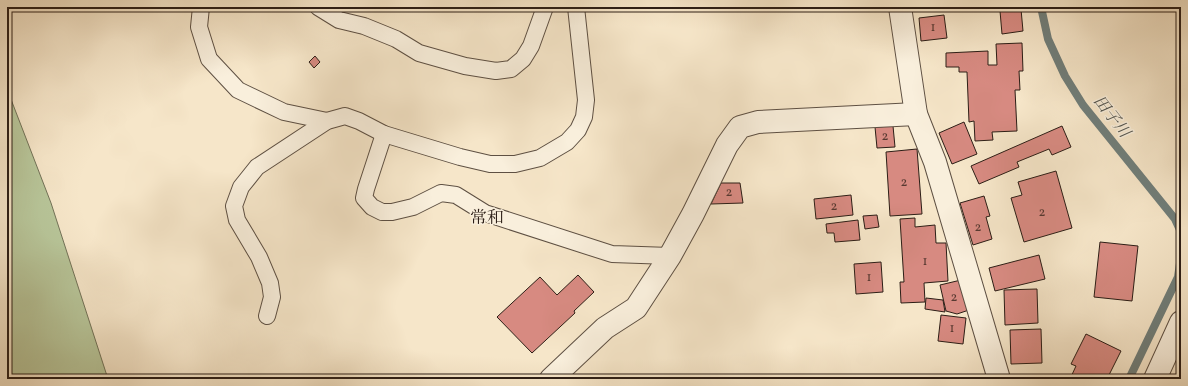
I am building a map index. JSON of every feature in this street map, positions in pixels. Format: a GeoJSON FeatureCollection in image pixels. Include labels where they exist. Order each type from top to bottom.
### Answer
{"type":"FeatureCollection","features":[{"type":"Feature","properties":{"kind":"street"},"geometry":{"type":"LineString","coordinates":[[900,7],[916,114],[935,162],[999,379]]}},
{"type":"Feature","properties":{"kind":"street"},"geometry":{"type":"LineString","coordinates":[[551,379],[605,328],[636,308],[670,256],[693,214],[727,145],[740,127],[758,122],[916,114]]}},
{"type":"Feature","properties":{"kind":"street"},"geometry":{"type":"LineString","coordinates":[[1155,379],[1181,322]]}},
{"type":"Feature","properties":{"kind":"lane"},"geometry":{"type":"LineString","coordinates":[[201,7],[199,27],[209,59],[238,90],[284,112],[327,121]]}},
{"type":"Feature","properties":{"kind":"lane"},"geometry":{"type":"LineString","coordinates":[[318,7],[339,20],[364,26],[396,39],[419,54],[465,66],[496,71],[511,68],[523,59],[533,40],[545,7]]}},
{"type":"Feature","properties":{"kind":"lane"},"geometry":{"type":"LineString","coordinates":[[267,316],[272,297],[270,283],[259,257],[237,220],[234,206],[241,187],[257,167],[327,121],[345,116],[359,121],[384,134],[490,164],[515,164],[540,158],[567,142],[578,130],[584,117],[586,100],[576,7]]}},
{"type":"Feature","properties":{"kind":"lane"},"geometry":{"type":"LineString","coordinates":[[384,134],[364,198],[372,207],[382,212],[392,212],[413,207],[441,193],[456,195],[485,213],[612,254],[670,256]]}},
{"type":"Feature","properties":{"kind":"green space"},"geometry":{"type":"Polygon","coordinates":[[[7,89],[51,203],[108,379],[7,379],[7,89]]]}},
{"type":"Feature","properties":{"kind":"building"},"geometry":{"type":"Polygon","coordinates":[[[1021,9],[1023,31],[1002,34],[1000,11],[1021,9]]]}},
{"type":"Feature","properties":{"kind":"building"},"geometry":{"type":"Polygon","coordinates":[[[944,15],[947,38],[921,41],[919,18],[944,15]]]}},
{"type":"Feature","properties":{"kind":"building"},"geometry":{"type":"Polygon","coordinates":[[[1022,43],[1023,71],[1019,71],[1020,90],[1015,90],[1017,131],[992,132],[993,140],[975,141],[974,121],[969,122],[967,72],[959,72],[959,67],[946,67],[946,53],[988,51],[988,65],[997,65],[996,44],[1022,43]]]}},
{"type":"Feature","properties":{"kind":"building"},"geometry":{"type":"Polygon","coordinates":[[[315,56],[320,62],[314,68],[309,62],[315,56]]]}},
{"type":"Feature","properties":{"kind":"building"},"geometry":{"type":"Polygon","coordinates":[[[964,122],[977,154],[952,164],[939,133],[964,122]]]}},
{"type":"Feature","properties":{"kind":"building"},"geometry":{"type":"Polygon","coordinates":[[[893,126],[895,147],[877,148],[875,127],[893,126]]]}},
{"type":"Feature","properties":{"kind":"building"},"geometry":{"type":"Polygon","coordinates":[[[1062,126],[1071,147],[1052,155],[1049,149],[1017,162],[1019,167],[979,184],[971,166],[1062,126]]]}},
{"type":"Feature","properties":{"kind":"building"},"geometry":{"type":"Polygon","coordinates":[[[917,149],[922,214],[890,216],[886,152],[917,149]]]}},
{"type":"Feature","properties":{"kind":"building"},"geometry":{"type":"Polygon","coordinates":[[[1056,171],[1072,228],[1024,242],[1011,198],[1022,195],[1018,182],[1056,171]]]}},
{"type":"Feature","properties":{"kind":"building"},"geometry":{"type":"Polygon","coordinates":[[[721,183],[740,183],[743,203],[711,204],[721,183]]]}},
{"type":"Feature","properties":{"kind":"building"},"geometry":{"type":"Polygon","coordinates":[[[851,195],[853,215],[816,219],[814,199],[851,195]]]}},
{"type":"Feature","properties":{"kind":"building"},"geometry":{"type":"Polygon","coordinates":[[[984,196],[990,216],[986,217],[992,239],[973,245],[960,203],[984,196]]]}},
{"type":"Feature","properties":{"kind":"building"},"geometry":{"type":"Polygon","coordinates":[[[877,215],[879,227],[865,229],[863,216],[877,215]]]}},
{"type":"Feature","properties":{"kind":"building"},"geometry":{"type":"Polygon","coordinates":[[[915,218],[915,227],[935,225],[936,243],[946,243],[948,281],[924,283],[925,302],[901,303],[900,282],[904,282],[900,219],[915,218]]]}},
{"type":"Feature","properties":{"kind":"building"},"geometry":{"type":"Polygon","coordinates":[[[858,220],[860,240],[835,242],[834,233],[827,233],[826,224],[858,220]]]}},
{"type":"Feature","properties":{"kind":"building"},"geometry":{"type":"Polygon","coordinates":[[[1100,242],[1138,246],[1132,301],[1094,297],[1100,242]]]}},
{"type":"Feature","properties":{"kind":"building"},"geometry":{"type":"Polygon","coordinates":[[[1039,255],[1045,279],[995,291],[989,268],[1039,255]]]}},
{"type":"Feature","properties":{"kind":"building"},"geometry":{"type":"Polygon","coordinates":[[[881,262],[883,292],[856,294],[854,264],[881,262]]]}},
{"type":"Feature","properties":{"kind":"building"},"geometry":{"type":"Polygon","coordinates":[[[578,275],[594,292],[574,311],[575,313],[532,353],[497,317],[540,277],[557,295],[578,275]]]}},
{"type":"Feature","properties":{"kind":"building"},"geometry":{"type":"Polygon","coordinates":[[[961,280],[969,310],[957,314],[946,311],[940,285],[961,280]]]}},
{"type":"Feature","properties":{"kind":"building"},"geometry":{"type":"Polygon","coordinates":[[[1037,289],[1038,323],[1005,325],[1004,290],[1037,289]]]}},
{"type":"Feature","properties":{"kind":"building"},"geometry":{"type":"Polygon","coordinates":[[[926,298],[943,300],[945,312],[925,309],[926,298]]]}},
{"type":"Feature","properties":{"kind":"building"},"geometry":{"type":"Polygon","coordinates":[[[941,315],[966,318],[963,344],[938,341],[941,315]]]}},
{"type":"Feature","properties":{"kind":"building"},"geometry":{"type":"Polygon","coordinates":[[[1041,329],[1042,363],[1011,364],[1010,330],[1041,329]]]}},
{"type":"Feature","properties":{"kind":"building"},"geometry":{"type":"Polygon","coordinates":[[[1086,334],[1121,351],[1107,379],[1070,379],[1076,366],[1071,364],[1086,334]]]}},
{"type":"Feature","properties":{"kind":"waterway","name":"田子川"},"geometry":{"type":"LineString","coordinates":[[1041,7],[1048,39],[1065,76],[1083,105],[1175,219],[1181,232]]}},
{"type":"Feature","properties":{"kind":"waterway","name":"田子川"},"geometry":{"type":"LineString","coordinates":[[1129,379],[1178,277],[1181,256]]}},
{"type":"Feature","properties":{"kind":"district","name":"常和"},"geometry":{"type":"Point","coordinates":[487,218]}}]}
